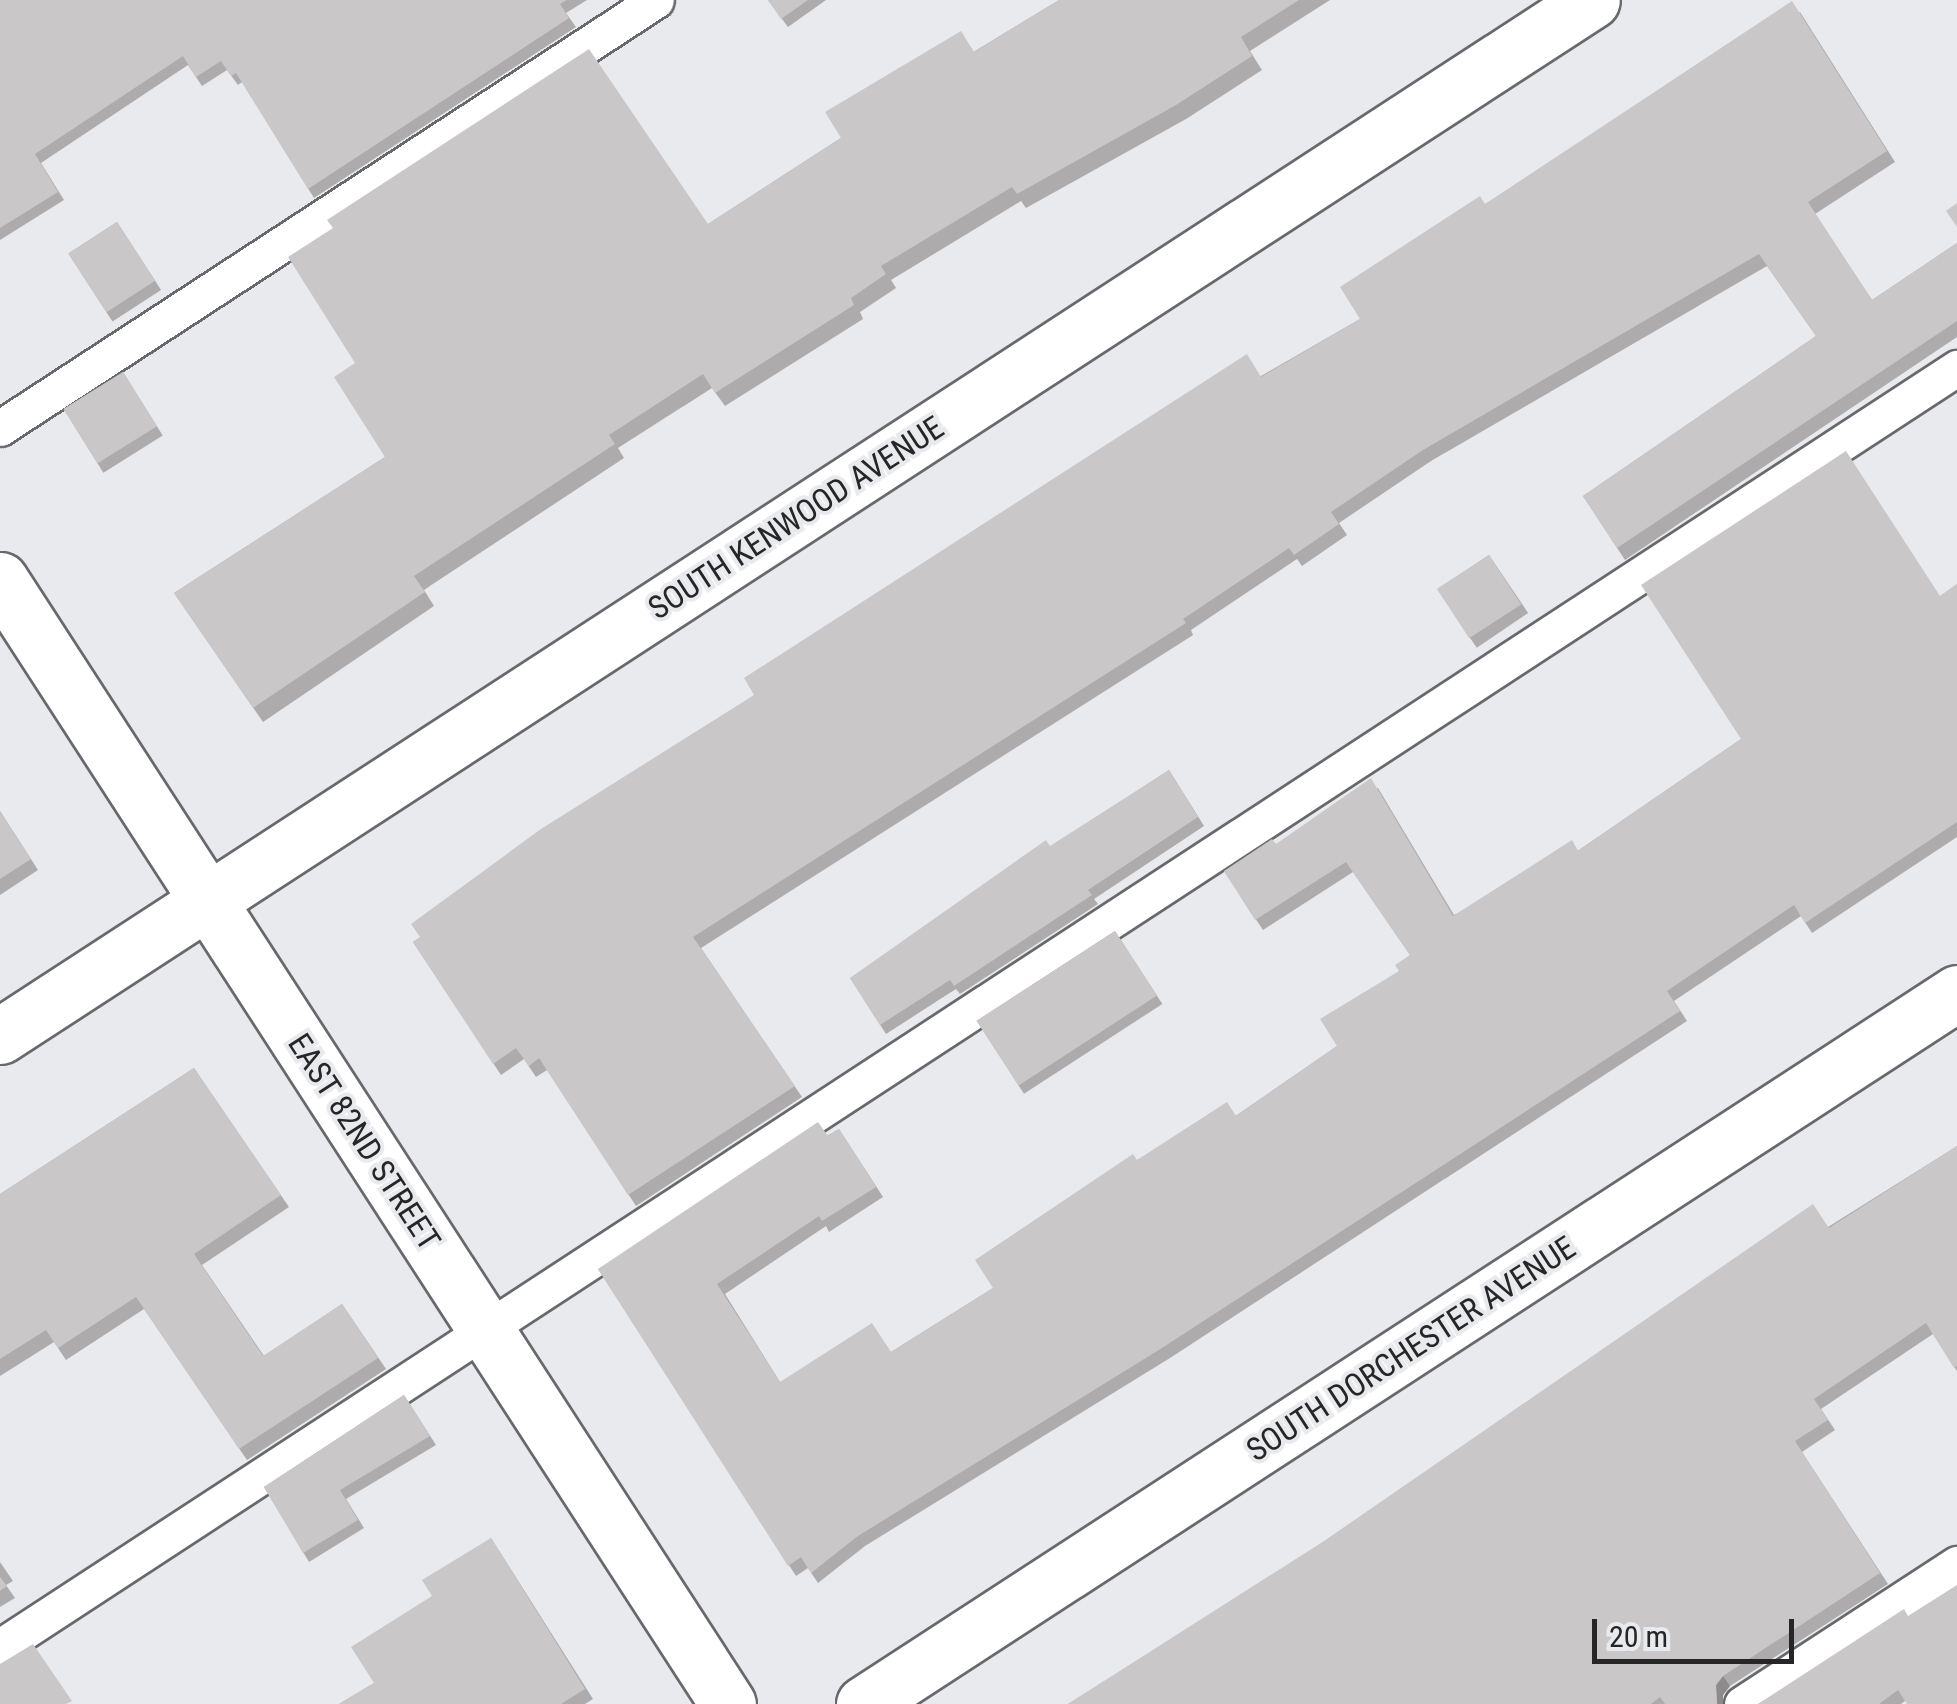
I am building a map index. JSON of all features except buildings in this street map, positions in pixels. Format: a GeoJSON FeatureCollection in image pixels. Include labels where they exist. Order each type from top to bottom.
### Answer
{"type":"FeatureCollection","features":[{"type":"Feature","properties":{"kind":"street","name":"SOUTH KENWOOD AVENUE"},"geometry":{"type":"LineString","coordinates":[[0,1036],[1592,0]]}},
{"type":"Feature","properties":{"kind":"street","name":"EAST 82ND STREET"},"geometry":{"type":"LineString","coordinates":[[0,580],[728,1704]]}},
{"type":"Feature","properties":{"kind":"street","name":"SOUTH DORCHESTER AVENUE"},"geometry":{"type":"LineString","coordinates":[[864,1704],[1957,993]]}},
{"type":"Feature","properties":{"kind":"lane"},"geometry":{"type":"LineString","coordinates":[[0,428],[656,0]]}},
{"type":"Feature","properties":{"kind":"lane"},"geometry":{"type":"LineString","coordinates":[[0,1647],[1957,368]]}},
{"type":"Feature","properties":{"kind":"lane"},"geometry":{"type":"LineString","coordinates":[[1742,1704],[1957,1564]]}}]}
